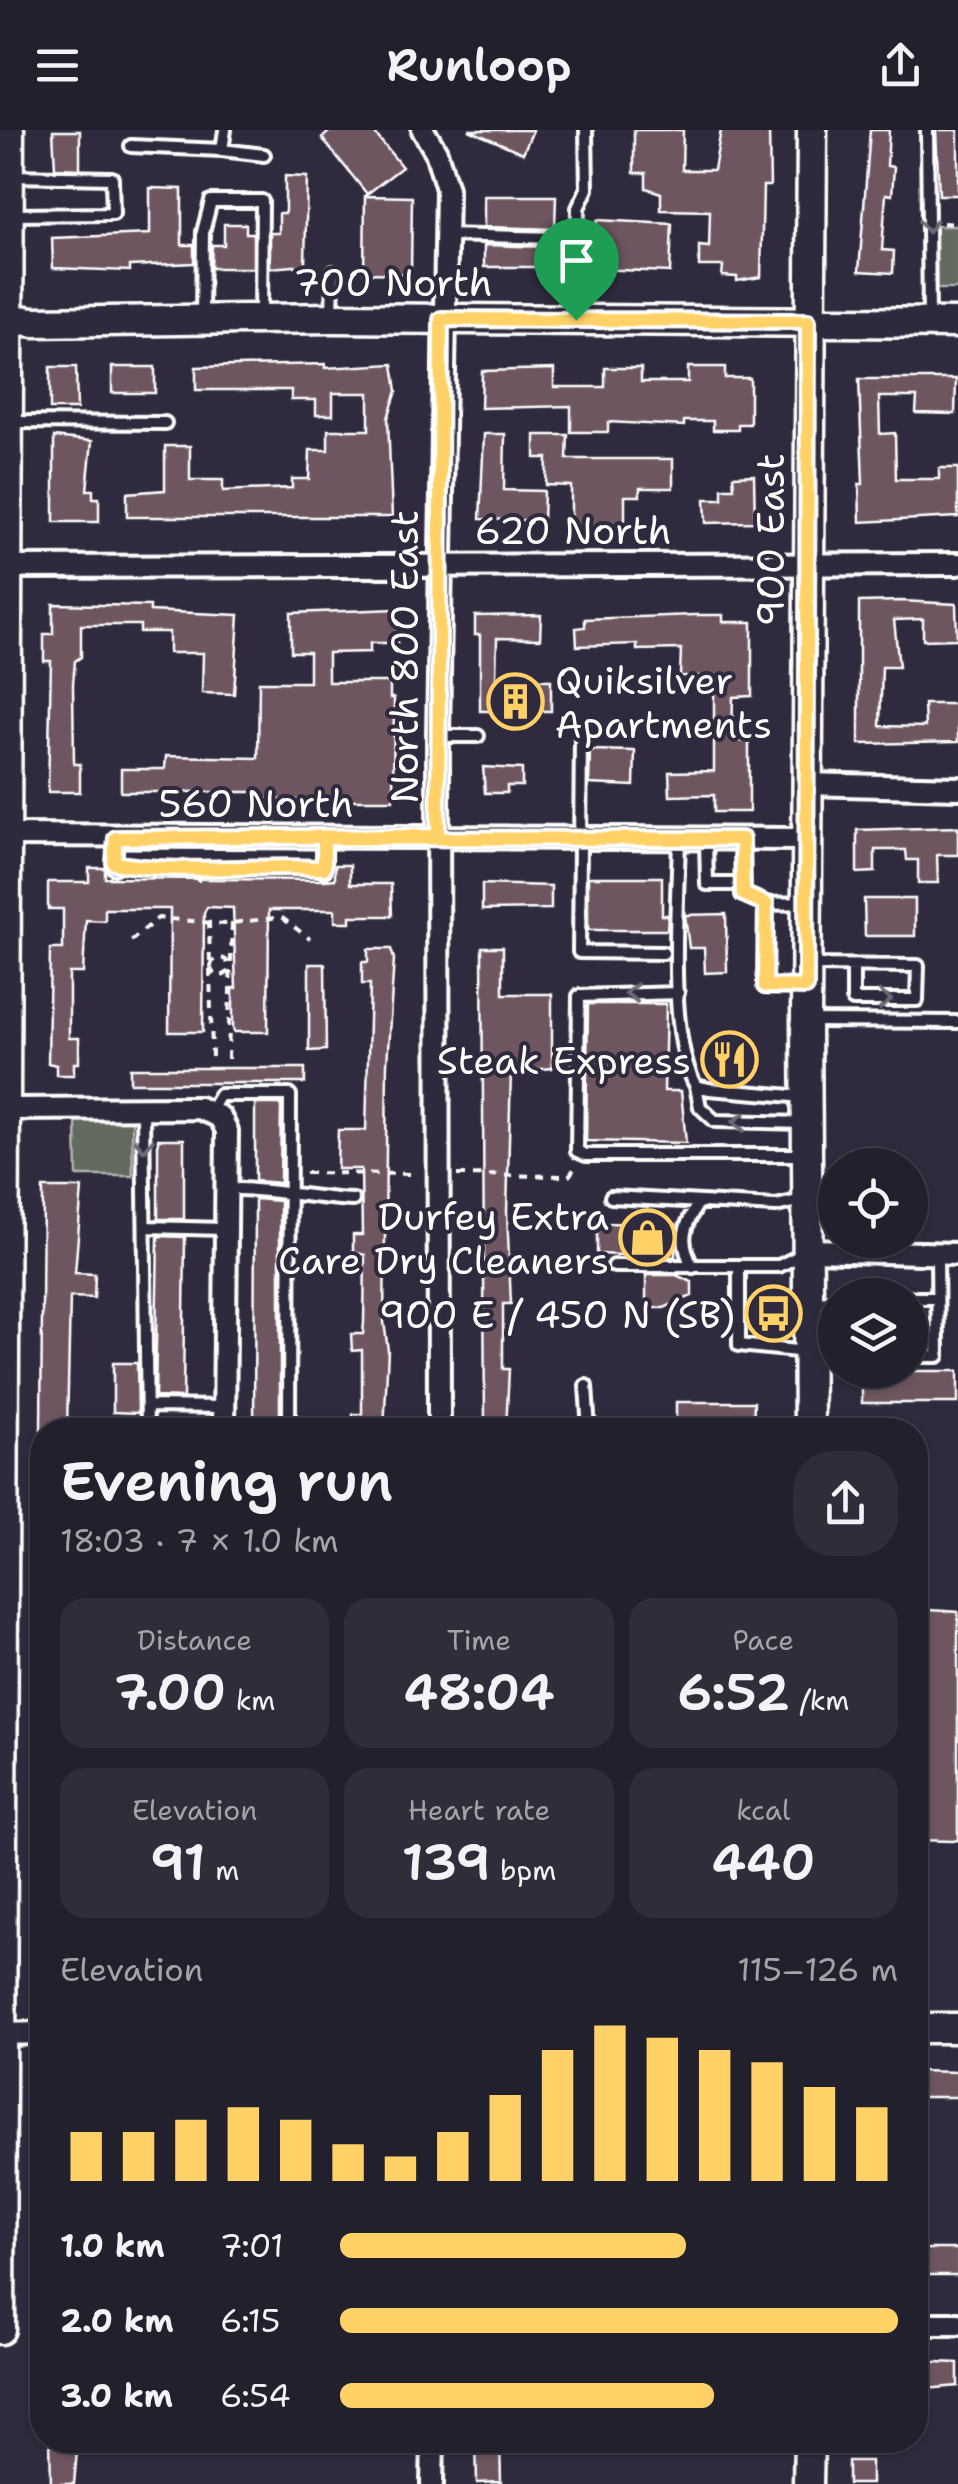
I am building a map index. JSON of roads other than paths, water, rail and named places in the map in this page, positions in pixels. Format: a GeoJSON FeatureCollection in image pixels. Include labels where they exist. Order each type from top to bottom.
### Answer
{"type":"FeatureCollection","features":[{"type":"Feature","properties":{"kind":"street"},"geometry":{"type":"LineString","coordinates":[[0,2329],[4,723],[8,567],[8,422],[2,320],[10,130]]}},
{"type":"Feature","properties":{"kind":"street","name":"North 800 East"},"geometry":{"type":"LineString","coordinates":[[423,130],[444,178],[445,235],[438,736],[440,1418]]}},
{"type":"Feature","properties":{"kind":"street","name":"900 East"},"geometry":{"type":"LineString","coordinates":[[812,130],[806,1198],[818,1280]]}},
{"type":"Feature","properties":{"kind":"street","name":"700 North"},"geometry":{"type":"LineString","coordinates":[[2,320],[332,318],[958,323]]}},
{"type":"Feature","properties":{"kind":"street","name":"620 North"},"geometry":{"type":"LineString","coordinates":[[8,567],[958,564]]}},
{"type":"Feature","properties":{"kind":"street"},"geometry":{"type":"LineString","coordinates":[[806,784],[958,788]]}},
{"type":"Feature","properties":{"kind":"street","name":"560 North"},"geometry":{"type":"LineString","coordinates":[[6,836],[806,840]]}},
{"type":"Feature","properties":{"kind":"street"},"geometry":{"type":"LineString","coordinates":[[3,1109],[215,1114],[226,1131],[224,1418]]}},
{"type":"Feature","properties":{"kind":"street"},"geometry":{"type":"LineString","coordinates":[[811,1250],[947,1253]]}},
{"type":"Feature","properties":{"kind":"street","name":"900 East"},"geometry":{"type":"LineString","coordinates":[[812,1418],[818,1380]]}},
{"type":"Feature","properties":{"kind":"street"},"geometry":{"type":"LineString","coordinates":[[928,2028],[958,2028]]}},
{"type":"Feature","properties":{"kind":"street"},"geometry":{"type":"LineString","coordinates":[[0,2034],[30,2034]]}},
{"type":"Feature","properties":{"kind":"street"},"geometry":{"type":"LineString","coordinates":[[928,2324],[958,2324]]}},
{"type":"Feature","properties":{"kind":"street"},"geometry":{"type":"LineString","coordinates":[[432,2484],[433,2453]]}},
{"type":"Feature","properties":{"kind":"street"},"geometry":{"type":"LineString","coordinates":[[808,2484],[809,2453]]}},
{"type":"Feature","properties":{"kind":"lane"},"geometry":{"type":"LineString","coordinates":[[222,150],[224,130]]}},
{"type":"Feature","properties":{"kind":"lane"},"geometry":{"type":"LineString","coordinates":[[576,320],[578,208],[587,190],[586,130]]}},
{"type":"Feature","properties":{"kind":"lane"},"geometry":{"type":"LineString","coordinates":[[927,130],[929,322]]}},
{"type":"Feature","properties":{"kind":"lane"},"geometry":{"type":"LineString","coordinates":[[131,146],[264,155]]}},
{"type":"Feature","properties":{"kind":"lane"},"geometry":{"type":"LineString","coordinates":[[6,222],[112,214],[112,178],[9,176]]}},
{"type":"Feature","properties":{"kind":"lane"},"geometry":{"type":"LineString","coordinates":[[202,320],[203,232],[211,201],[262,201],[261,319]]}},
{"type":"Feature","properties":{"kind":"lane"},"geometry":{"type":"LineString","coordinates":[[445,235],[557,238],[577,268]]}},
{"type":"Feature","properties":{"kind":"lane"},"geometry":{"type":"LineString","coordinates":[[332,318],[333,272]]}},
{"type":"Feature","properties":{"kind":"lane"},"geometry":{"type":"LineString","coordinates":[[8,422],[165,423]]}},
{"type":"Feature","properties":{"kind":"lane"},"geometry":{"type":"LineString","coordinates":[[438,736],[478,736]]}},
{"type":"Feature","properties":{"kind":"lane"},"geometry":{"type":"LineString","coordinates":[[581,738],[579,952],[663,952]]}},
{"type":"Feature","properties":{"kind":"lane"},"geometry":{"type":"LineString","coordinates":[[114,866],[116,838]]}},
{"type":"Feature","properties":{"kind":"lane"},"geometry":{"type":"LineString","coordinates":[[324,838],[324,869]]}},
{"type":"Feature","properties":{"kind":"lane"},"geometry":{"type":"LineString","coordinates":[[679,838],[678,993],[686,1068],[696,1086],[700,1108],[715,1122],[806,1110]]}},
{"type":"Feature","properties":{"kind":"lane"},"geometry":{"type":"LineString","coordinates":[[706,839],[706,884],[743,884]]}},
{"type":"Feature","properties":{"kind":"lane"},"geometry":{"type":"LineString","coordinates":[[742,839],[743,894],[766,904],[806,903]]}},
{"type":"Feature","properties":{"kind":"lane"},"geometry":{"type":"LineString","coordinates":[[766,904],[765,986],[853,966],[918,966],[917,1000],[853,1000],[853,966]]}},
{"type":"Feature","properties":{"kind":"lane"},"geometry":{"type":"LineString","coordinates":[[678,993],[579,996],[577,1151],[586,1155],[806,1156]]}},
{"type":"Feature","properties":{"kind":"lane"},"geometry":{"type":"LineString","coordinates":[[806,1021],[958,1022]]}},
{"type":"Feature","properties":{"kind":"lane"},"geometry":{"type":"LineString","coordinates":[[696,1086],[806,1110]]}},
{"type":"Feature","properties":{"kind":"lane"},"geometry":{"type":"LineString","coordinates":[[215,1114],[220,1096],[290,1095],[290,1418]]}},
{"type":"Feature","properties":{"kind":"lane"},"geometry":{"type":"LineString","coordinates":[[143,1110],[146,1418]]}},
{"type":"Feature","properties":{"kind":"lane"},"geometry":{"type":"LineString","coordinates":[[240,1190],[290,1190],[307,1198],[353,1200]]}},
{"type":"Feature","properties":{"kind":"lane"},"geometry":{"type":"LineString","coordinates":[[611,1198],[680,1198],[697,1205],[776,1206],[818,1199]]}},
{"type":"Feature","properties":{"kind":"lane"},"geometry":{"type":"LineString","coordinates":[[694,1267],[684,1250],[684,1228],[697,1205]]}},
{"type":"Feature","properties":{"kind":"lane"},"geometry":{"type":"LineString","coordinates":[[145,1227],[225,1228]]}},
{"type":"Feature","properties":{"kind":"lane"},"geometry":{"type":"LineString","coordinates":[[614,1266],[779,1266],[811,1250]]}},
{"type":"Feature","properties":{"kind":"lane"},"geometry":{"type":"LineString","coordinates":[[928,1356],[938,1356],[937,1298],[947,1253]]}},
{"type":"Feature","properties":{"kind":"lane"},"geometry":{"type":"LineString","coordinates":[[740,1267],[739,1346],[789,1348],[818,1354]]}},
{"type":"Feature","properties":{"kind":"lane"},"geometry":{"type":"LineString","coordinates":[[928,1298],[937,1298]]}},
{"type":"Feature","properties":{"kind":"lane"},"geometry":{"type":"LineString","coordinates":[[585,1418],[586,1386]]}},
{"type":"Feature","properties":{"kind":"lane"},"geometry":{"type":"LineString","coordinates":[[147,1406],[224,1407]]}},
{"type":"Feature","properties":{"kind":"place","name":"Quiksilver Apartments"},"geometry":{"type":"Point","coordinates":[516,702]}},
{"type":"Feature","properties":{"kind":"place","name":"Steak Express"},"geometry":{"type":"Point","coordinates":[730,1060]}},
{"type":"Feature","properties":{"kind":"place","name":"Durfey Extra Care Dry Cleaners"},"geometry":{"type":"Point","coordinates":[648,1238]}},
{"type":"Feature","properties":{"kind":"place","name":"900 E / 450 N (SB)"},"geometry":{"type":"Point","coordinates":[774,1314]}}]}
